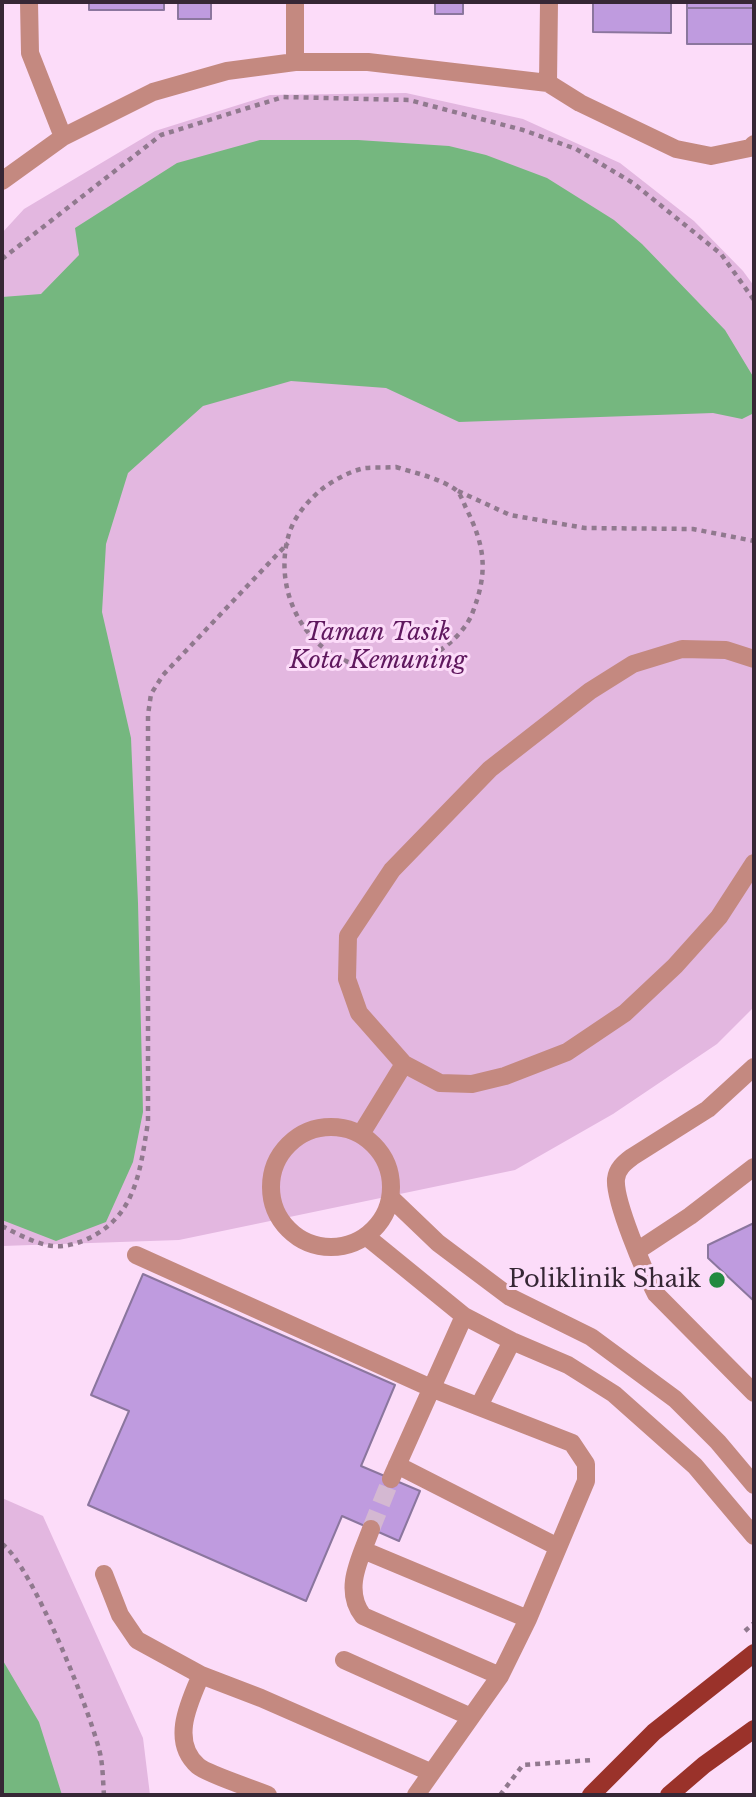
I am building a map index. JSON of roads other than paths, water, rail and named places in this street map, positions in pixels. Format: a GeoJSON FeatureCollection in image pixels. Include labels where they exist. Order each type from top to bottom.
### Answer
{"type":"FeatureCollection","features":[{"type":"Feature","properties":{"kind":"main road"},"geometry":{"type":"LineString","coordinates":[[591,1795],[654,1732],[754,1653]]}},
{"type":"Feature","properties":{"kind":"main road"},"geometry":{"type":"LineString","coordinates":[[669,1795],[704,1765],[754,1729]]}},
{"type":"Feature","properties":{"kind":"street"},"geometry":{"type":"LineString","coordinates":[[29,2],[30,54],[63,137]]}},
{"type":"Feature","properties":{"kind":"street"},"geometry":{"type":"LineString","coordinates":[[295,2],[295,62]]}},
{"type":"Feature","properties":{"kind":"street"},"geometry":{"type":"LineString","coordinates":[[548,83],[549,2]]}},
{"type":"Feature","properties":{"kind":"street"},"geometry":{"type":"LineString","coordinates":[[2,181],[63,137],[153,92],[227,71],[295,62],[368,62],[548,83],[592,109],[676,149],[711,156],[750,148],[754,144]]}},
{"type":"Feature","properties":{"kind":"street"},"geometry":{"type":"LineString","coordinates":[[754,659],[726,650],[682,649],[634,664],[590,691],[490,769],[392,870],[348,936],[347,979],[359,1013],[404,1064],[440,1083],[472,1084],[505,1076],[567,1052],[625,1013],[675,966],[719,917],[754,863]]}},
{"type":"Feature","properties":{"kind":"street"},"geometry":{"type":"LineString","coordinates":[[360,1134],[404,1064]]}},
{"type":"Feature","properties":{"kind":"street"},"geometry":{"type":"LineString","coordinates":[[754,1067],[708,1109],[621,1166],[616,1180],[645,1274],[656,1294],[754,1392]]}},
{"type":"Feature","properties":{"kind":"street"},"geometry":{"type":"LineString","coordinates":[[316,1128],[346,1128],[360,1134],[373,1143],[389,1168],[391,1198],[382,1220],[367,1237],[353,1245],[323,1248],[295,1237],[276,1213],[271,1183],[274,1168],[281,1155],[290,1143],[316,1128]]}},
{"type":"Feature","properties":{"kind":"street"},"geometry":{"type":"LineString","coordinates":[[637,1251],[690,1216],[754,1167]]}},
{"type":"Feature","properties":{"kind":"street"},"geometry":{"type":"LineString","coordinates":[[391,1198],[438,1243],[510,1297],[591,1337],[675,1399],[718,1442],[754,1485]]}},
{"type":"Feature","properties":{"kind":"street"},"geometry":{"type":"LineString","coordinates":[[367,1237],[464,1316],[512,1341],[568,1365],[614,1394],[695,1465],[754,1536]]}},
{"type":"Feature","properties":{"kind":"street"},"geometry":{"type":"LineString","coordinates":[[136,1255],[431,1388],[572,1443],[580,1452],[586,1464],[586,1481],[528,1619],[500,1676],[416,1795]]}},
{"type":"Feature","properties":{"kind":"street"},"geometry":{"type":"LineString","coordinates":[[464,1316],[394,1472],[558,1546]]}},
{"type":"Feature","properties":{"kind":"street"},"geometry":{"type":"LineString","coordinates":[[479,1406],[512,1341]]}},
{"type":"Feature","properties":{"kind":"street"},"geometry":{"type":"LineString","coordinates":[[371,1529],[355,1572],[355,1606],[363,1616],[500,1676]]}},
{"type":"Feature","properties":{"kind":"street"},"geometry":{"type":"LineString","coordinates":[[363,1550],[528,1619]]}},
{"type":"Feature","properties":{"kind":"street"},"geometry":{"type":"LineString","coordinates":[[104,1574],[120,1615],[136,1640],[201,1675],[261,1698],[430,1772]]}},
{"type":"Feature","properties":{"kind":"street"},"geometry":{"type":"LineString","coordinates":[[344,1660],[471,1717]]}},
{"type":"Feature","properties":{"kind":"street"},"geometry":{"type":"LineString","coordinates":[[201,1675],[186,1709],[183,1734],[186,1748],[198,1767],[268,1795]]}},
{"type":"Feature","properties":{"kind":"tunnel"},"geometry":{"type":"LineString","coordinates":[[371,1529],[391,1479]]}},
{"type":"Feature","properties":{"kind":"place","name":"Poliklinik Shaik"},"geometry":{"type":"Point","coordinates":[717,1280]}},
{"type":"Feature","properties":{"kind":"park label","name":"Taman Tasik Kota Kemuning"},"geometry":{"type":"Point","coordinates":[378,647]}}]}
